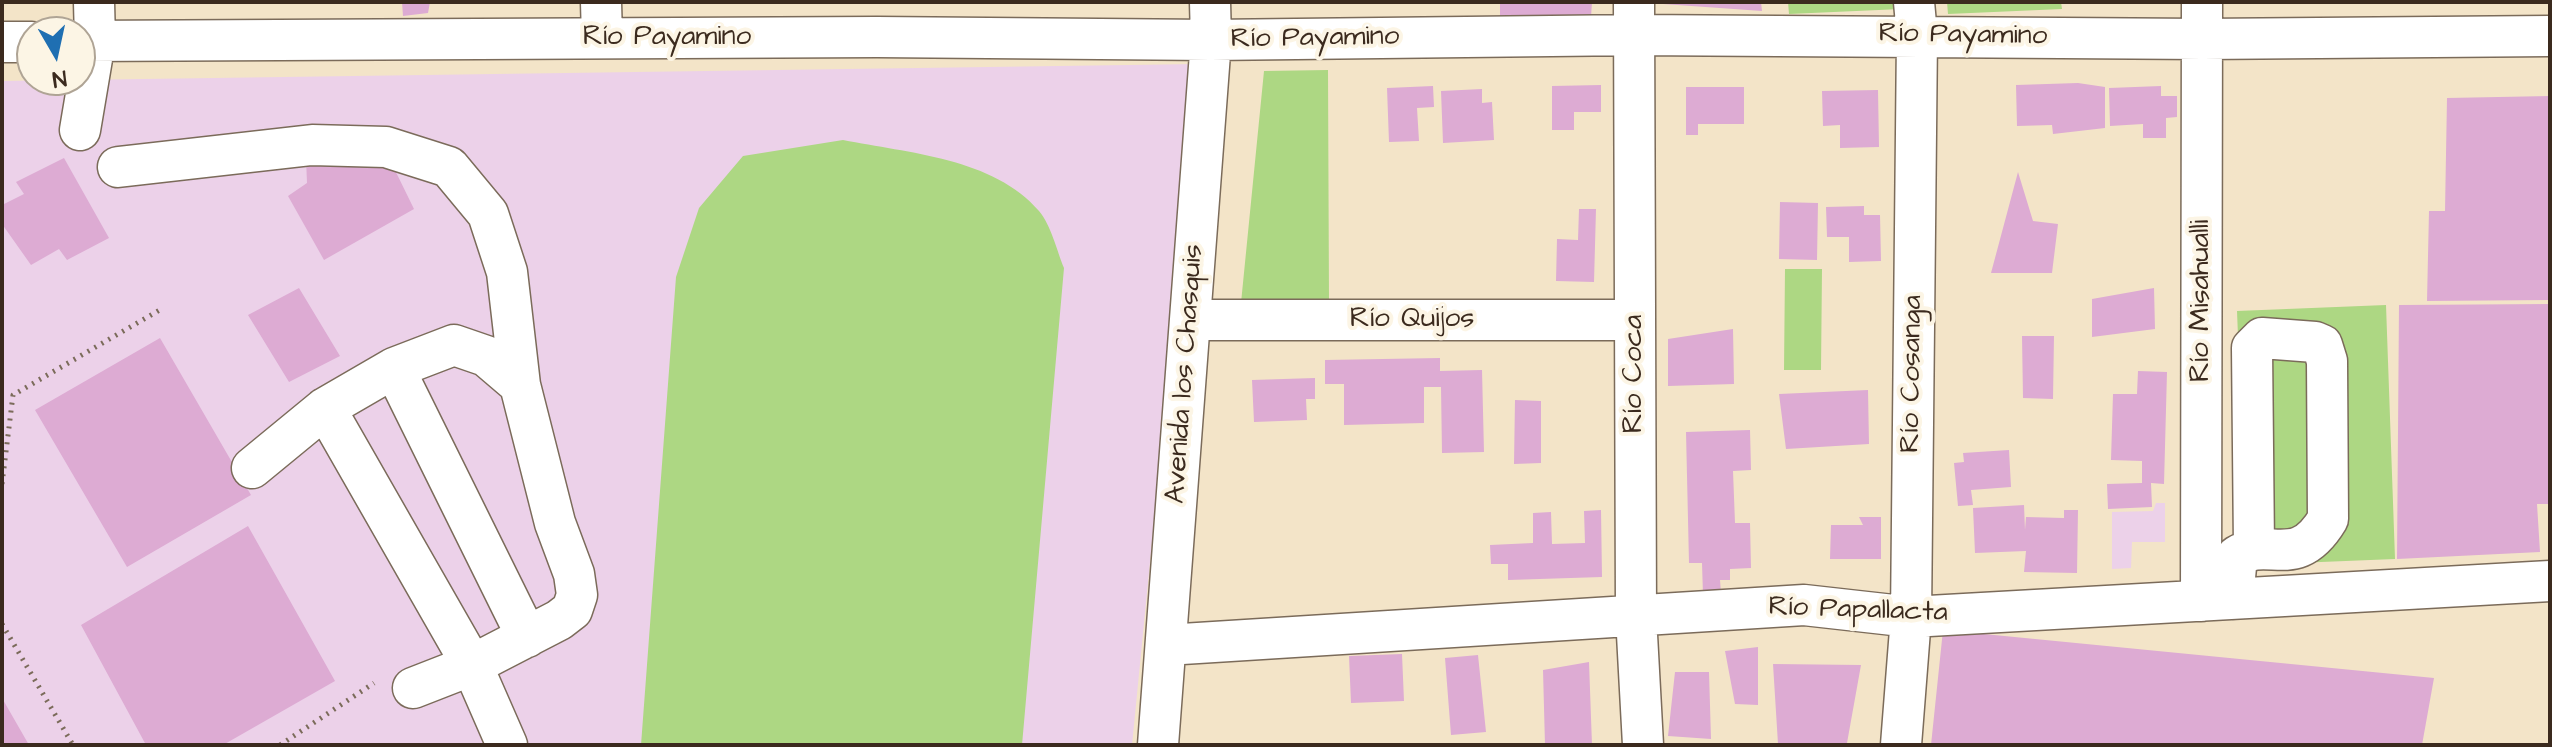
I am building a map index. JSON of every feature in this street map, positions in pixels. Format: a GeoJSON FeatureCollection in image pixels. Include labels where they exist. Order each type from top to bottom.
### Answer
{"type":"FeatureCollection","features":[{"type":"Feature","properties":{"kind":"street","name":"Río Coca"},"geometry":{"type":"LineString","coordinates":[[1635,18],[1636,616],[1643,745]]}},
{"type":"Feature","properties":{"kind":"street","name":"Río Payamino"},"geometry":{"type":"LineString","coordinates":[[96,41],[602,20],[878,19],[2500,19],[2550,36]]}},
{"type":"Feature","properties":{"kind":"street","name":"Río Cosanga"},"geometry":{"type":"LineString","coordinates":[[1901,745],[1911,617],[1916,19]]}},
{"type":"Feature","properties":{"kind":"street","name":"Avenida los Chasquis"},"geometry":{"type":"LineString","coordinates":[[1158,745],[1210,21]]}},
{"type":"Feature","properties":{"kind":"street","name":"Río Misahualli"},"geometry":{"type":"LineString","coordinates":[[2202,21],[2217,600]]}},
{"type":"Feature","properties":{"kind":"street"},"geometry":{"type":"LineString","coordinates":[[80,130],[83,96]]}},
{"type":"Feature","properties":{"kind":"street"},"geometry":{"type":"LineString","coordinates":[[118,167],[312,145],[386,147],[449,167],[488,214],[507,272],[520,385],[577,595],[572,610],[472,665],[394,686]]}},
{"type":"Feature","properties":{"kind":"street","name":"Río Quijos"},"geometry":{"type":"LineString","coordinates":[[1190,320],[1635,320]]}},
{"type":"Feature","properties":{"kind":"street"},"geometry":{"type":"LineString","coordinates":[[2217,600],[2237,556],[2254,549],[2278,553],[2297,548],[2320,533],[2328,519],[2327,361],[2322,345],[2315,342],[2262,338],[2252,348],[2254,549]]}},
{"type":"Feature","properties":{"kind":"street"},"geometry":{"type":"LineString","coordinates":[[252,468],[325,408],[394,368],[454,345],[486,356],[520,385]]}},
{"type":"Feature","properties":{"kind":"street"},"geometry":{"type":"LineString","coordinates":[[394,368],[527,637]]}},
{"type":"Feature","properties":{"kind":"street"},"geometry":{"type":"LineString","coordinates":[[325,408],[472,665],[507,745]]}},
{"type":"Feature","properties":{"kind":"street","name":"Río Papallacta"},"geometry":{"type":"LineString","coordinates":[[1166,645],[1804,605],[1911,617],[2550,581]]}},
{"type":"Feature","properties":{"kind":"path"},"geometry":{"type":"LineString","coordinates":[[2,484],[13,395],[163,308]]}},
{"type":"Feature","properties":{"kind":"path"},"geometry":{"type":"LineString","coordinates":[[2,624],[73,745]]}},
{"type":"Feature","properties":{"kind":"path"},"geometry":{"type":"LineString","coordinates":[[280,745],[394,686]]}},
{"type":"Feature","properties":{"kind":"shaded area"},"geometry":{"type":"Polygon","coordinates":[[[1199,64],[1132,745],[2,745],[2,81],[16,81],[16,96],[96,96],[96,80],[1199,64]]]}},
{"type":"Feature","properties":{"kind":"shaded area"},"geometry":{"type":"Polygon","coordinates":[[[2156,503],[2165,503],[2165,542],[2132,542],[2131,568],[2112,569],[2112,512],[2153,511],[2156,503]]]}},
{"type":"Feature","properties":{"kind":"green space"},"geometry":{"type":"Polygon","coordinates":[[[1788,2],[1901,2],[1901,9],[1789,14],[1788,2]]]}},
{"type":"Feature","properties":{"kind":"green space"},"geometry":{"type":"Polygon","coordinates":[[[1947,2],[2061,2],[2062,9],[1948,14],[1947,2]]]}},
{"type":"Feature","properties":{"kind":"green space"},"geometry":{"type":"Polygon","coordinates":[[[1328,70],[1329,303],[1241,303],[1264,71],[1328,70]]]}},
{"type":"Feature","properties":{"kind":"green space"},"geometry":{"type":"Polygon","coordinates":[[[843,140],[948,160],[999,179],[1039,211],[1064,268],[1022,745],[641,745],[676,277],[699,208],[743,156],[843,140]]]}},
{"type":"Feature","properties":{"kind":"green space"},"geometry":{"type":"Polygon","coordinates":[[[1785,269],[1822,269],[1821,370],[1784,370],[1785,269]]]}},
{"type":"Feature","properties":{"kind":"green space"},"geometry":{"type":"Polygon","coordinates":[[[2386,305],[2395,559],[2247,565],[2237,311],[2386,305]]]}},
{"type":"Feature","properties":{"kind":"building"},"geometry":{"type":"Polygon","coordinates":[[[402,2],[430,2],[428,13],[403,16],[402,2]]]}},
{"type":"Feature","properties":{"kind":"building"},"geometry":{"type":"Polygon","coordinates":[[[1500,2],[1592,2],[1591,17],[1500,20],[1500,2]]]}},
{"type":"Feature","properties":{"kind":"building"},"geometry":{"type":"Polygon","coordinates":[[[1761,2],[1762,11],[1663,4],[1761,2]]]}},
{"type":"Feature","properties":{"kind":"building"},"geometry":{"type":"Polygon","coordinates":[[[2078,83],[2105,87],[2105,128],[2053,134],[2052,125],[2017,126],[2016,85],[2078,83]]]}},
{"type":"Feature","properties":{"kind":"building"},"geometry":{"type":"Polygon","coordinates":[[[1601,85],[1601,112],[1574,112],[1574,130],[1552,130],[1552,86],[1601,85]]]}},
{"type":"Feature","properties":{"kind":"building"},"geometry":{"type":"Polygon","coordinates":[[[1433,86],[1434,107],[1417,108],[1419,141],[1389,142],[1387,88],[1433,86]]]}},
{"type":"Feature","properties":{"kind":"building"},"geometry":{"type":"Polygon","coordinates":[[[2161,86],[2161,96],[2177,96],[2177,117],[2166,118],[2166,138],[2143,138],[2143,124],[2110,126],[2109,88],[2161,86]]]}},
{"type":"Feature","properties":{"kind":"building"},"geometry":{"type":"Polygon","coordinates":[[[1686,87],[1744,87],[1744,124],[1698,124],[1698,135],[1686,135],[1686,87]]]}},
{"type":"Feature","properties":{"kind":"building"},"geometry":{"type":"Polygon","coordinates":[[[1482,89],[1482,103],[1492,102],[1494,140],[1443,143],[1441,91],[1482,89]]]}},
{"type":"Feature","properties":{"kind":"building"},"geometry":{"type":"Polygon","coordinates":[[[1878,90],[1879,147],[1840,148],[1840,125],[1823,126],[1822,91],[1878,90]]]}},
{"type":"Feature","properties":{"kind":"building"},"geometry":{"type":"Polygon","coordinates":[[[2550,96],[2550,300],[2427,301],[2429,211],[2445,211],[2447,98],[2550,96]]]}},
{"type":"Feature","properties":{"kind":"building"},"geometry":{"type":"Polygon","coordinates":[[[64,158],[109,238],[67,260],[59,249],[31,265],[2,224],[2,205],[24,194],[16,182],[64,158]]]}},
{"type":"Feature","properties":{"kind":"building"},"geometry":{"type":"Polygon","coordinates":[[[306,158],[390,160],[414,209],[324,260],[288,196],[307,183],[306,158]]]}},
{"type":"Feature","properties":{"kind":"building"},"geometry":{"type":"Polygon","coordinates":[[[2018,172],[2033,221],[2058,224],[2052,273],[1991,273],[2018,172]]]}},
{"type":"Feature","properties":{"kind":"building"},"geometry":{"type":"Polygon","coordinates":[[[1780,202],[1818,203],[1817,260],[1779,259],[1780,202]]]}},
{"type":"Feature","properties":{"kind":"building"},"geometry":{"type":"Polygon","coordinates":[[[1864,206],[1864,215],[1880,215],[1881,261],[1849,262],[1849,237],[1827,237],[1826,207],[1864,206]]]}},
{"type":"Feature","properties":{"kind":"building"},"geometry":{"type":"Polygon","coordinates":[[[1579,209],[1596,209],[1594,282],[1556,281],[1557,239],[1578,240],[1579,209]]]}},
{"type":"Feature","properties":{"kind":"building"},"geometry":{"type":"Polygon","coordinates":[[[299,288],[340,356],[289,382],[248,315],[299,288]]]}},
{"type":"Feature","properties":{"kind":"building"},"geometry":{"type":"Polygon","coordinates":[[[2154,288],[2155,329],[2092,337],[2092,299],[2154,288]]]}},
{"type":"Feature","properties":{"kind":"building"},"geometry":{"type":"Polygon","coordinates":[[[2550,304],[2550,504],[2537,504],[2540,552],[2397,559],[2399,305],[2550,304]]]}},
{"type":"Feature","properties":{"kind":"building"},"geometry":{"type":"Polygon","coordinates":[[[1733,329],[1734,384],[1668,386],[1668,339],[1733,329]]]}},
{"type":"Feature","properties":{"kind":"building"},"geometry":{"type":"Polygon","coordinates":[[[2022,336],[2054,336],[2053,399],[2023,398],[2022,336]]]}},
{"type":"Feature","properties":{"kind":"building"},"geometry":{"type":"Polygon","coordinates":[[[160,338],[251,495],[127,567],[35,410],[160,338]]]}},
{"type":"Feature","properties":{"kind":"building"},"geometry":{"type":"Polygon","coordinates":[[[1440,358],[1440,371],[1482,370],[1484,452],[1442,453],[1441,387],[1424,387],[1424,423],[1344,425],[1344,384],[1325,384],[1325,360],[1440,358]]]}},
{"type":"Feature","properties":{"kind":"building"},"geometry":{"type":"Polygon","coordinates":[[[2138,371],[2167,372],[2164,484],[2151,483],[2152,507],[2108,509],[2107,484],[2142,483],[2142,461],[2111,460],[2113,394],[2137,394],[2138,371]]]}},
{"type":"Feature","properties":{"kind":"building"},"geometry":{"type":"Polygon","coordinates":[[[1315,378],[1315,399],[1306,399],[1307,420],[1254,422],[1252,380],[1315,378]]]}},
{"type":"Feature","properties":{"kind":"building"},"geometry":{"type":"Polygon","coordinates":[[[1868,390],[1869,444],[1786,449],[1779,394],[1868,390]]]}},
{"type":"Feature","properties":{"kind":"building"},"geometry":{"type":"Polygon","coordinates":[[[1515,400],[1541,401],[1541,463],[1514,464],[1515,400]]]}},
{"type":"Feature","properties":{"kind":"building"},"geometry":{"type":"Polygon","coordinates":[[[1750,430],[1751,470],[1733,471],[1735,523],[1750,523],[1751,568],[1730,569],[1730,580],[1720,580],[1721,594],[1703,595],[1702,563],[1689,563],[1686,432],[1750,430]]]}},
{"type":"Feature","properties":{"kind":"building"},"geometry":{"type":"Polygon","coordinates":[[[2009,450],[2011,487],[1971,490],[1973,505],[1958,506],[1954,463],[1964,462],[1963,453],[2009,450]]]}},
{"type":"Feature","properties":{"kind":"building"},"geometry":{"type":"Polygon","coordinates":[[[2024,505],[2025,530],[2026,517],[2064,518],[2064,510],[2078,510],[2077,573],[2024,572],[2026,551],[1975,553],[1973,508],[2024,505]]]}},
{"type":"Feature","properties":{"kind":"building"},"geometry":{"type":"Polygon","coordinates":[[[1601,510],[1602,577],[1508,580],[1508,564],[1491,564],[1490,545],[1533,543],[1533,513],[1551,512],[1552,544],[1585,543],[1584,511],[1601,510]]]}},
{"type":"Feature","properties":{"kind":"building"},"geometry":{"type":"Polygon","coordinates":[[[1859,517],[1881,517],[1881,559],[1830,559],[1831,525],[1863,525],[1859,517]]]}},
{"type":"Feature","properties":{"kind":"building"},"geometry":{"type":"Polygon","coordinates":[[[248,526],[335,681],[223,745],[146,745],[81,625],[248,526]]]}},
{"type":"Feature","properties":{"kind":"building"},"geometry":{"type":"Polygon","coordinates":[[[1943,630],[2434,678],[2422,745],[1931,745],[1943,630]]]}},
{"type":"Feature","properties":{"kind":"building"},"geometry":{"type":"Polygon","coordinates":[[[1758,647],[1758,705],[1735,704],[1725,651],[1758,647]]]}},
{"type":"Feature","properties":{"kind":"building"},"geometry":{"type":"Polygon","coordinates":[[[1402,654],[1404,701],[1351,703],[1349,656],[1402,654]]]}},
{"type":"Feature","properties":{"kind":"building"},"geometry":{"type":"Polygon","coordinates":[[[1478,655],[1486,732],[1451,735],[1445,658],[1478,655]]]}},
{"type":"Feature","properties":{"kind":"building"},"geometry":{"type":"Polygon","coordinates":[[[1589,662],[1592,745],[1545,745],[1543,670],[1589,662]]]}},
{"type":"Feature","properties":{"kind":"building"},"geometry":{"type":"Polygon","coordinates":[[[1773,664],[1861,665],[1847,743],[1778,744],[1773,664]]]}},
{"type":"Feature","properties":{"kind":"building"},"geometry":{"type":"Polygon","coordinates":[[[1675,672],[1709,672],[1711,739],[1668,736],[1675,672]]]}},
{"type":"Feature","properties":{"kind":"building"},"geometry":{"type":"Polygon","coordinates":[[[2,698],[29,745],[2,745],[2,698]]]}}]}
